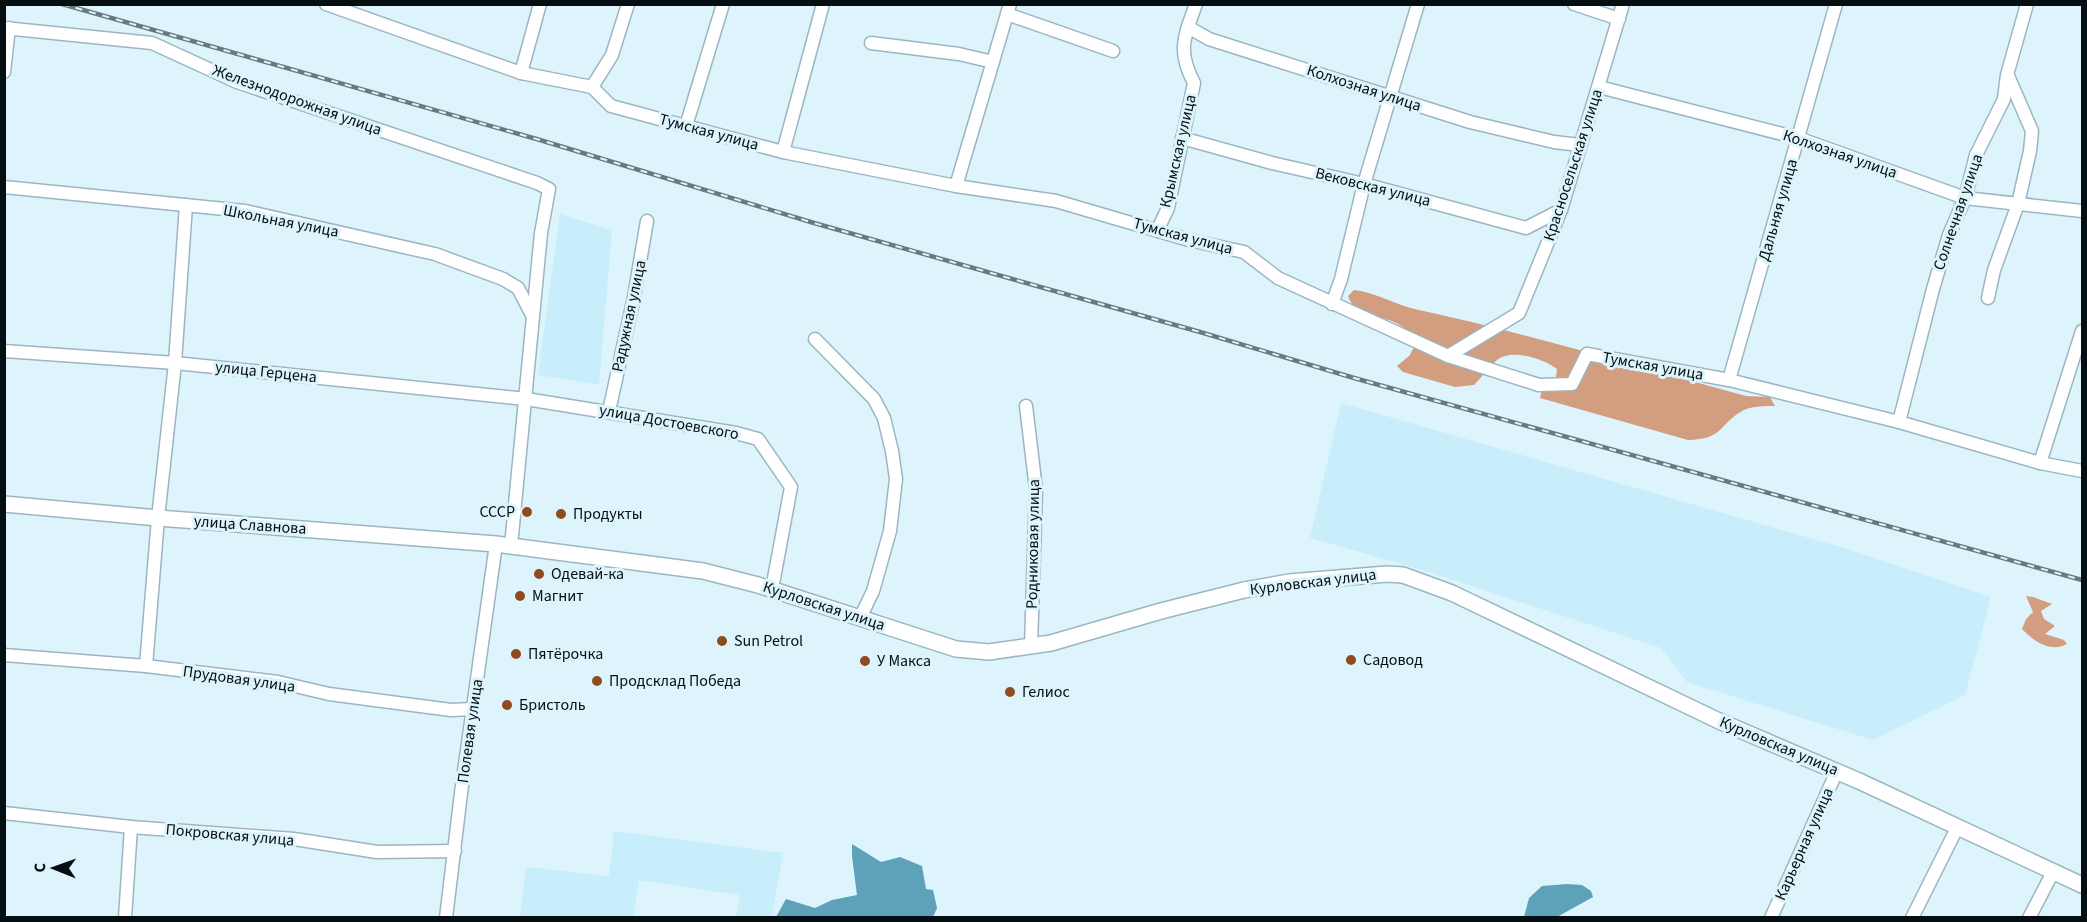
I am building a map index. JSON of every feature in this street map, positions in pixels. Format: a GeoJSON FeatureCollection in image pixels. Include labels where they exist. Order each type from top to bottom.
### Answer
{"type":"FeatureCollection","features":[{"type":"Feature","properties":{"kind":"main road","name":"улица Славнова"},"geometry":{"type":"LineString","coordinates":[[4,504],[504,545]]}},
{"type":"Feature","properties":{"kind":"main road","name":"Курловская улица"},"geometry":{"type":"LineString","coordinates":[[504,545],[703,571],[861,616],[956,649],[989,652],[1051,643],[1161,611],[1263,586],[1321,578],[1402,575],[1452,593],[1719,721],[1837,771],[2082,885]]}},
{"type":"Feature","properties":{"kind":"street"},"geometry":{"type":"LineString","coordinates":[[326,4],[521,73],[592,87],[612,55],[628,4]]}},
{"type":"Feature","properties":{"kind":"street"},"geometry":{"type":"LineString","coordinates":[[521,73],[540,4]]}},
{"type":"Feature","properties":{"kind":"street"},"geometry":{"type":"LineString","coordinates":[[686,126],[723,4]]}},
{"type":"Feature","properties":{"kind":"street"},"geometry":{"type":"LineString","coordinates":[[783,152],[824,4]]}},
{"type":"Feature","properties":{"kind":"street","name":"Крымская улица"},"geometry":{"type":"LineString","coordinates":[[1158,229],[1167,208],[1194,83],[1187,70],[1182,48],[1196,4]]}},
{"type":"Feature","properties":{"kind":"street"},"geometry":{"type":"LineString","coordinates":[[1332,304],[1341,279],[1364,184],[1418,4]]}},
{"type":"Feature","properties":{"kind":"street"},"geometry":{"type":"LineString","coordinates":[[1574,4],[1618,19]]}},
{"type":"Feature","properties":{"kind":"street","name":"Красносельская улица"},"geometry":{"type":"LineString","coordinates":[[1448,356],[1519,313],[1562,210],[1623,4]]}},
{"type":"Feature","properties":{"kind":"street","name":"Дальняя улица"},"geometry":{"type":"LineString","coordinates":[[1729,380],[1836,4]]}},
{"type":"Feature","properties":{"kind":"street","name":"Солнечная улица"},"geometry":{"type":"LineString","coordinates":[[1899,422],[1932,290],[1949,235],[1965,198],[1976,155],[2004,99],[2007,75],[2027,4]]}},
{"type":"Feature","properties":{"kind":"street"},"geometry":{"type":"LineString","coordinates":[[956,186],[1009,9],[1113,51]]}},
{"type":"Feature","properties":{"kind":"street","name":"Колхозная улица"},"geometry":{"type":"LineString","coordinates":[[1188,27],[1209,39],[1470,122],[1554,142],[1580,145]]}},
{"type":"Feature","properties":{"kind":"street"},"geometry":{"type":"LineString","coordinates":[[4,72],[7,28]]}},
{"type":"Feature","properties":{"kind":"street","name":"Железнодорожная улица"},"geometry":{"type":"LineString","coordinates":[[7,28],[152,44],[237,82],[549,189]]}},
{"type":"Feature","properties":{"kind":"street"},"geometry":{"type":"LineString","coordinates":[[871,43],[959,54],[993,62]]}},
{"type":"Feature","properties":{"kind":"street"},"geometry":{"type":"LineString","coordinates":[[1988,298],[1994,270],[2018,204],[2030,151],[2032,131],[2007,75]]}},
{"type":"Feature","properties":{"kind":"street","name":"Тумская улица"},"geometry":{"type":"LineString","coordinates":[[592,87],[611,106],[783,152],[956,186],[1056,201],[1190,240],[1244,252],[1278,278],[1332,304],[1448,356],[1539,385],[1572,384],[1587,354],[1729,380],[1899,422],[2040,463],[2082,471]]}},
{"type":"Feature","properties":{"kind":"street","name":"Колхозная улица"},"geometry":{"type":"LineString","coordinates":[[1599,87],[1798,138],[1965,198],[2082,211]]}},
{"type":"Feature","properties":{"kind":"street","name":"Вековская улица"},"geometry":{"type":"LineString","coordinates":[[1182,138],[1526,228],[1562,210]]}},
{"type":"Feature","properties":{"kind":"street","name":"Школьная улица"},"geometry":{"type":"LineString","coordinates":[[4,187],[245,211],[435,254],[503,279],[518,288],[532,315]]}},
{"type":"Feature","properties":{"kind":"street","name":"Полевая улица"},"geometry":{"type":"LineString","coordinates":[[446,918],[473,709],[504,545],[526,399],[532,315],[541,234],[549,189]]}},
{"type":"Feature","properties":{"kind":"street"},"geometry":{"type":"LineString","coordinates":[[147,666],[158,518],[175,363],[186,205]]}},
{"type":"Feature","properties":{"kind":"street","name":"Радужная улица"},"geometry":{"type":"LineString","coordinates":[[609,411],[634,297],[647,221]]}},
{"type":"Feature","properties":{"kind":"street"},"geometry":{"type":"LineString","coordinates":[[2040,463],[2082,331]]}},
{"type":"Feature","properties":{"kind":"street"},"geometry":{"type":"LineString","coordinates":[[815,339],[874,399],[884,418],[892,451],[896,480],[890,531],[873,591],[861,616]]}},
{"type":"Feature","properties":{"kind":"street","name":"улица Герцена"},"geometry":{"type":"LineString","coordinates":[[4,351],[175,363],[526,399]]}},
{"type":"Feature","properties":{"kind":"street","name":"улица Достоевского"},"geometry":{"type":"LineString","coordinates":[[526,399],[736,433],[758,440],[791,486],[772,589]]}},
{"type":"Feature","properties":{"kind":"street","name":"Родниковая улица"},"geometry":{"type":"LineString","coordinates":[[1026,406],[1036,489],[1031,646]]}},
{"type":"Feature","properties":{"kind":"street","name":"Прудовая улица"},"geometry":{"type":"LineString","coordinates":[[4,655],[147,666],[278,682],[329,694],[451,710],[473,709]]}},
{"type":"Feature","properties":{"kind":"street","name":"Карьерная улица"},"geometry":{"type":"LineString","coordinates":[[1771,918],[1837,771]]}},
{"type":"Feature","properties":{"kind":"street","name":"Покровская улица"},"geometry":{"type":"LineString","coordinates":[[4,813],[131,827],[294,839],[377,852],[455,851]]}},
{"type":"Feature","properties":{"kind":"street"},"geometry":{"type":"LineString","coordinates":[[125,918],[131,827]]}},
{"type":"Feature","properties":{"kind":"street"},"geometry":{"type":"LineString","coordinates":[[1912,918],[1957,828]]}},
{"type":"Feature","properties":{"kind":"street"},"geometry":{"type":"LineString","coordinates":[[2029,918],[2053,872]]}},
{"type":"Feature","properties":{"kind":"shaded area"},"geometry":{"type":"Polygon","coordinates":[[[560,214],[612,230],[599,385],[538,375],[560,214]]]}},
{"type":"Feature","properties":{"kind":"shaded area"},"geometry":{"type":"Polygon","coordinates":[[[1354,290],[1370,293],[1411,308],[1542,340],[1746,396],[1770,397],[1775,406],[1746,409],[1714,434],[1688,440],[1540,398],[1542,389],[1556,377],[1557,369],[1528,356],[1503,357],[1497,360],[1474,385],[1455,387],[1403,372],[1397,366],[1410,355],[1414,347],[1408,333],[1398,324],[1358,309],[1348,296],[1354,290]]]}},
{"type":"Feature","properties":{"kind":"shaded area"},"geometry":{"type":"Polygon","coordinates":[[[1341,403],[1844,548],[1991,597],[1965,695],[1873,740],[1687,682],[1661,648],[1416,568],[1310,538],[1341,403]]]}},
{"type":"Feature","properties":{"kind":"shaded area"},"geometry":{"type":"Polygon","coordinates":[[[2026,596],[2052,604],[2041,611],[2044,619],[2055,626],[2045,634],[2064,640],[2067,644],[2048,646],[2032,638],[2022,629],[2026,619],[2033,612],[2026,596]]]}},
{"type":"Feature","properties":{"kind":"shaded area"},"geometry":{"type":"Polygon","coordinates":[[[614,831],[783,853],[772,917],[736,917],[740,895],[639,880],[633,917],[520,917],[526,867],[609,876],[614,831]]]}},
{"type":"Feature","properties":{"kind":"water"},"geometry":{"type":"Polygon","coordinates":[[[852,844],[881,862],[900,857],[922,866],[926,889],[933,890],[937,908],[933,917],[776,917],[786,899],[815,908],[832,900],[857,895],[852,844]]]}},
{"type":"Feature","properties":{"kind":"water"},"geometry":{"type":"Polygon","coordinates":[[[1582,885],[1591,891],[1593,897],[1557,917],[1524,917],[1529,898],[1542,886],[1582,885]]]}},
{"type":"Feature","properties":{"kind":"railway"},"geometry":{"type":"LineString","coordinates":[[62,4],[540,140],[814,223],[1354,378],[2082,580]]}},
{"type":"Feature","properties":{"kind":"place","name":"СССР"},"geometry":{"type":"Point","coordinates":[527,512]}},
{"type":"Feature","properties":{"kind":"place","name":"Продукты"},"geometry":{"type":"Point","coordinates":[561,514]}},
{"type":"Feature","properties":{"kind":"place","name":"Одевай-ка"},"geometry":{"type":"Point","coordinates":[539,574]}},
{"type":"Feature","properties":{"kind":"place","name":"Магнит"},"geometry":{"type":"Point","coordinates":[520,596]}},
{"type":"Feature","properties":{"kind":"place","name":"Sun Petrol"},"geometry":{"type":"Point","coordinates":[722,641]}},
{"type":"Feature","properties":{"kind":"place","name":"Пятёрочка"},"geometry":{"type":"Point","coordinates":[516,654]}},
{"type":"Feature","properties":{"kind":"place","name":"Садовод"},"geometry":{"type":"Point","coordinates":[1351,660]}},
{"type":"Feature","properties":{"kind":"place","name":"У Макса"},"geometry":{"type":"Point","coordinates":[865,661]}},
{"type":"Feature","properties":{"kind":"place","name":"Продсклад Победа"},"geometry":{"type":"Point","coordinates":[597,681]}},
{"type":"Feature","properties":{"kind":"place","name":"Гелиос"},"geometry":{"type":"Point","coordinates":[1010,692]}},
{"type":"Feature","properties":{"kind":"place","name":"Бристоль"},"geometry":{"type":"Point","coordinates":[507,705]}}]}
